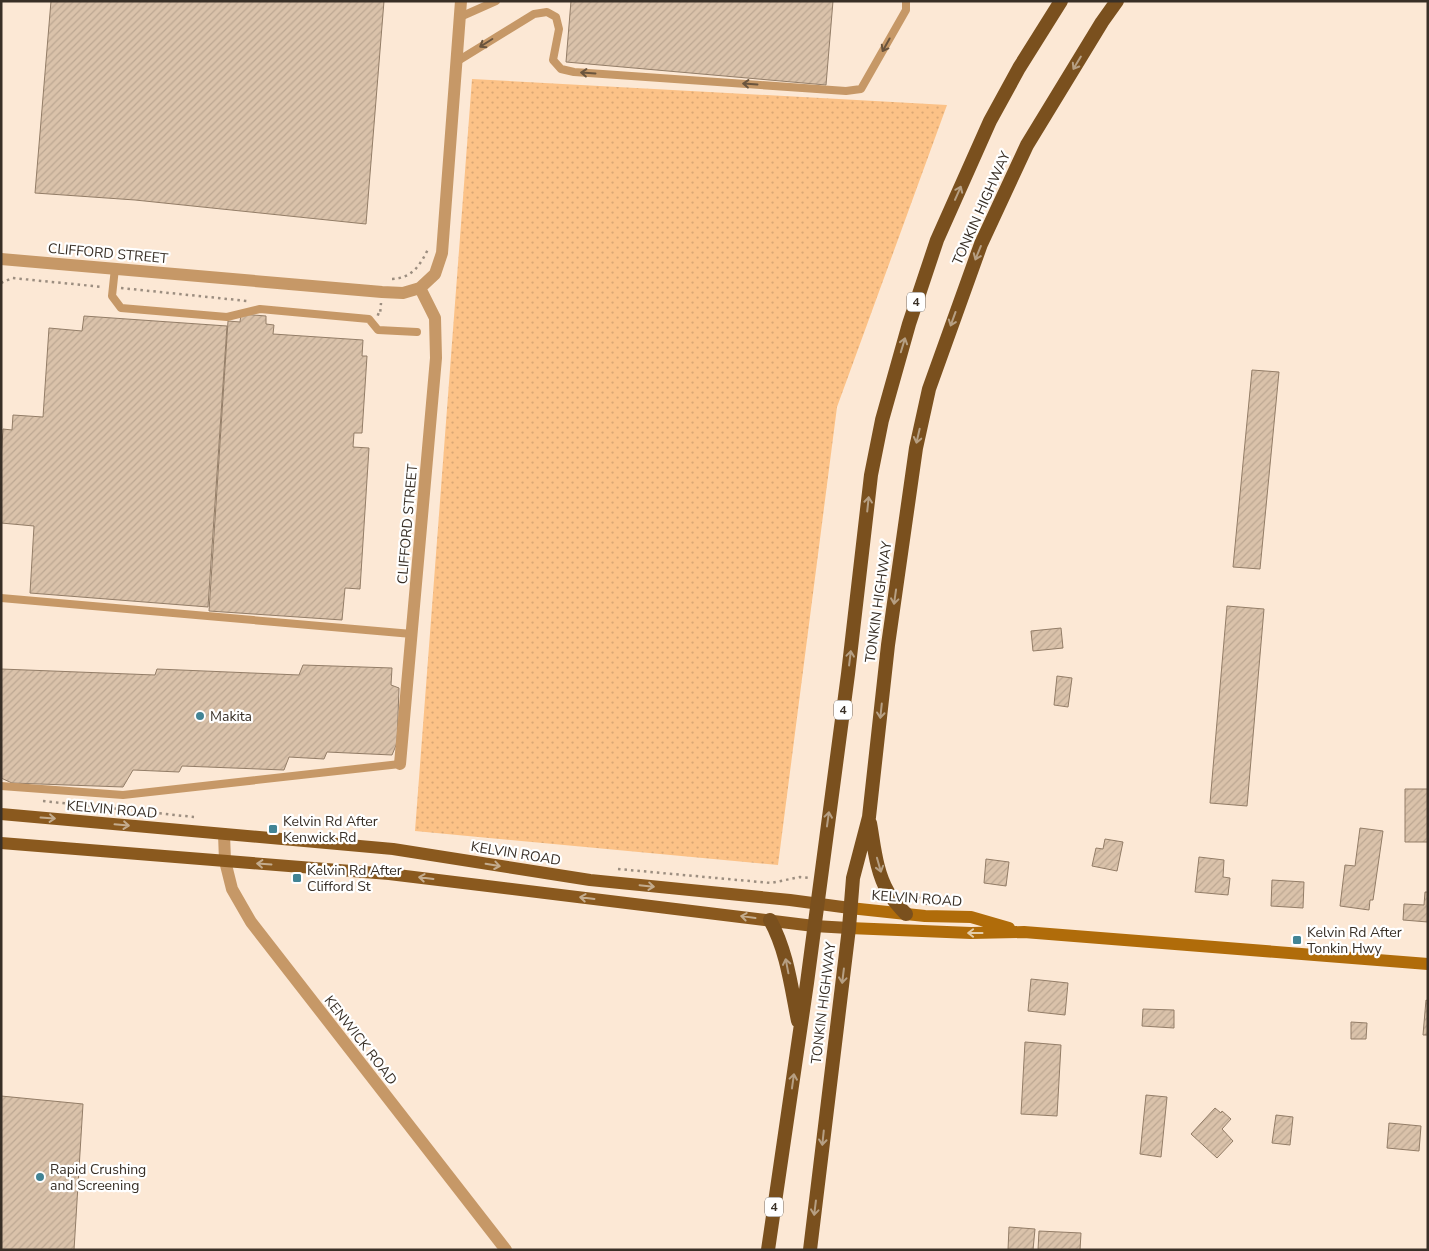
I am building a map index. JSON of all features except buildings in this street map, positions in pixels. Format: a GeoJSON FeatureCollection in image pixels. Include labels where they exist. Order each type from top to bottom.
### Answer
{"type":"FeatureCollection","features":[{"type":"Feature","properties":{"kind":"highway","name":"TONKIN HIGHWAY"},"geometry":{"type":"LineString","coordinates":[[768,1250],[800,1031],[848,674],[871,474],[882,420],[922,283],[946,221],[990,121],[1018,68],[1061,1]]}},
{"type":"Feature","properties":{"kind":"highway","name":"TONKIN HIGHWAY"},"geometry":{"type":"LineString","coordinates":[[810,1250],[826,1106],[850,928],[853,878],[869,817],[888,645],[916,448],[929,388],[981,244],[1027,145],[1102,22],[1117,1]]}},
{"type":"Feature","properties":{"kind":"highway"},"geometry":{"type":"LineString","coordinates":[[869,817],[875,851],[885,886],[906,914]]}},
{"type":"Feature","properties":{"kind":"highway"},"geometry":{"type":"LineString","coordinates":[[770,920],[784,952],[800,1031]]}},
{"type":"Feature","properties":{"kind":"main road","name":"KELVIN ROAD"},"geometry":{"type":"LineString","coordinates":[[1,814],[393,849],[590,880],[925,916],[971,917],[1024,932]]}},
{"type":"Feature","properties":{"kind":"main road","name":"KELVIN ROAD"},"geometry":{"type":"LineString","coordinates":[[1,843],[390,874],[814,926],[970,933],[1024,932],[1428,964]]}},
{"type":"Feature","properties":{"kind":"street"},"geometry":{"type":"LineString","coordinates":[[420,288],[435,274],[442,254],[461,1]]}},
{"type":"Feature","properties":{"kind":"street","name":"CLIFFORD STREET"},"geometry":{"type":"LineString","coordinates":[[1,258],[382,292],[403,293],[420,288],[435,318],[436,358],[400,764]]}},
{"type":"Feature","properties":{"kind":"street","name":"KENWICK ROAD"},"geometry":{"type":"LineString","coordinates":[[224,834],[225,861],[232,889],[250,922],[506,1250]]}},
{"type":"Feature","properties":{"kind":"lane"},"geometry":{"type":"LineString","coordinates":[[460,17],[496,1]]}},
{"type":"Feature","properties":{"kind":"lane"},"geometry":{"type":"LineString","coordinates":[[456,62],[534,14],[547,12],[556,17],[559,30],[553,60],[561,69],[574,72],[846,91],[861,89],[906,10],[906,1]]}},
{"type":"Feature","properties":{"kind":"lane"},"geometry":{"type":"LineString","coordinates":[[115,268],[112,296],[121,308],[227,317],[260,309],[369,319],[378,330],[417,332]]}},
{"type":"Feature","properties":{"kind":"lane"},"geometry":{"type":"LineString","coordinates":[[1,598],[412,634]]}},
{"type":"Feature","properties":{"kind":"lane"},"geometry":{"type":"LineString","coordinates":[[1,786],[123,795],[400,764]]}},
{"type":"Feature","properties":{"kind":"path"},"geometry":{"type":"LineString","coordinates":[[392,279],[409,276],[421,264],[429,248],[430,238]]}},
{"type":"Feature","properties":{"kind":"path"},"geometry":{"type":"LineString","coordinates":[[1,283],[12,278],[251,302]]}},
{"type":"Feature","properties":{"kind":"path"},"geometry":{"type":"LineString","coordinates":[[370,314],[380,314],[382,292]]}},
{"type":"Feature","properties":{"kind":"path"},"geometry":{"type":"LineString","coordinates":[[901,887],[906,893],[927,902],[925,916]]}},
{"type":"Feature","properties":{"kind":"shaded area"},"geometry":{"type":"Polygon","coordinates":[[[472,79],[947,105],[837,407],[778,865],[415,831],[472,79]]]}},
{"type":"Feature","properties":{"kind":"place","name":"Makita"},"geometry":{"type":"Point","coordinates":[200,716]}},
{"type":"Feature","properties":{"kind":"place","name":"Kelvin Rd After Kenwick Rd"},"geometry":{"type":"Point","coordinates":[273,829]}},
{"type":"Feature","properties":{"kind":"place","name":"Kelvin Rd After Clifford St"},"geometry":{"type":"Point","coordinates":[297,878]}},
{"type":"Feature","properties":{"kind":"place","name":"Kelvin Rd After Tonkin Hwy"},"geometry":{"type":"Point","coordinates":[1297,940]}},
{"type":"Feature","properties":{"kind":"place","name":"Rapid Crushing and Screening"},"geometry":{"type":"Point","coordinates":[40,1177]}}]}
